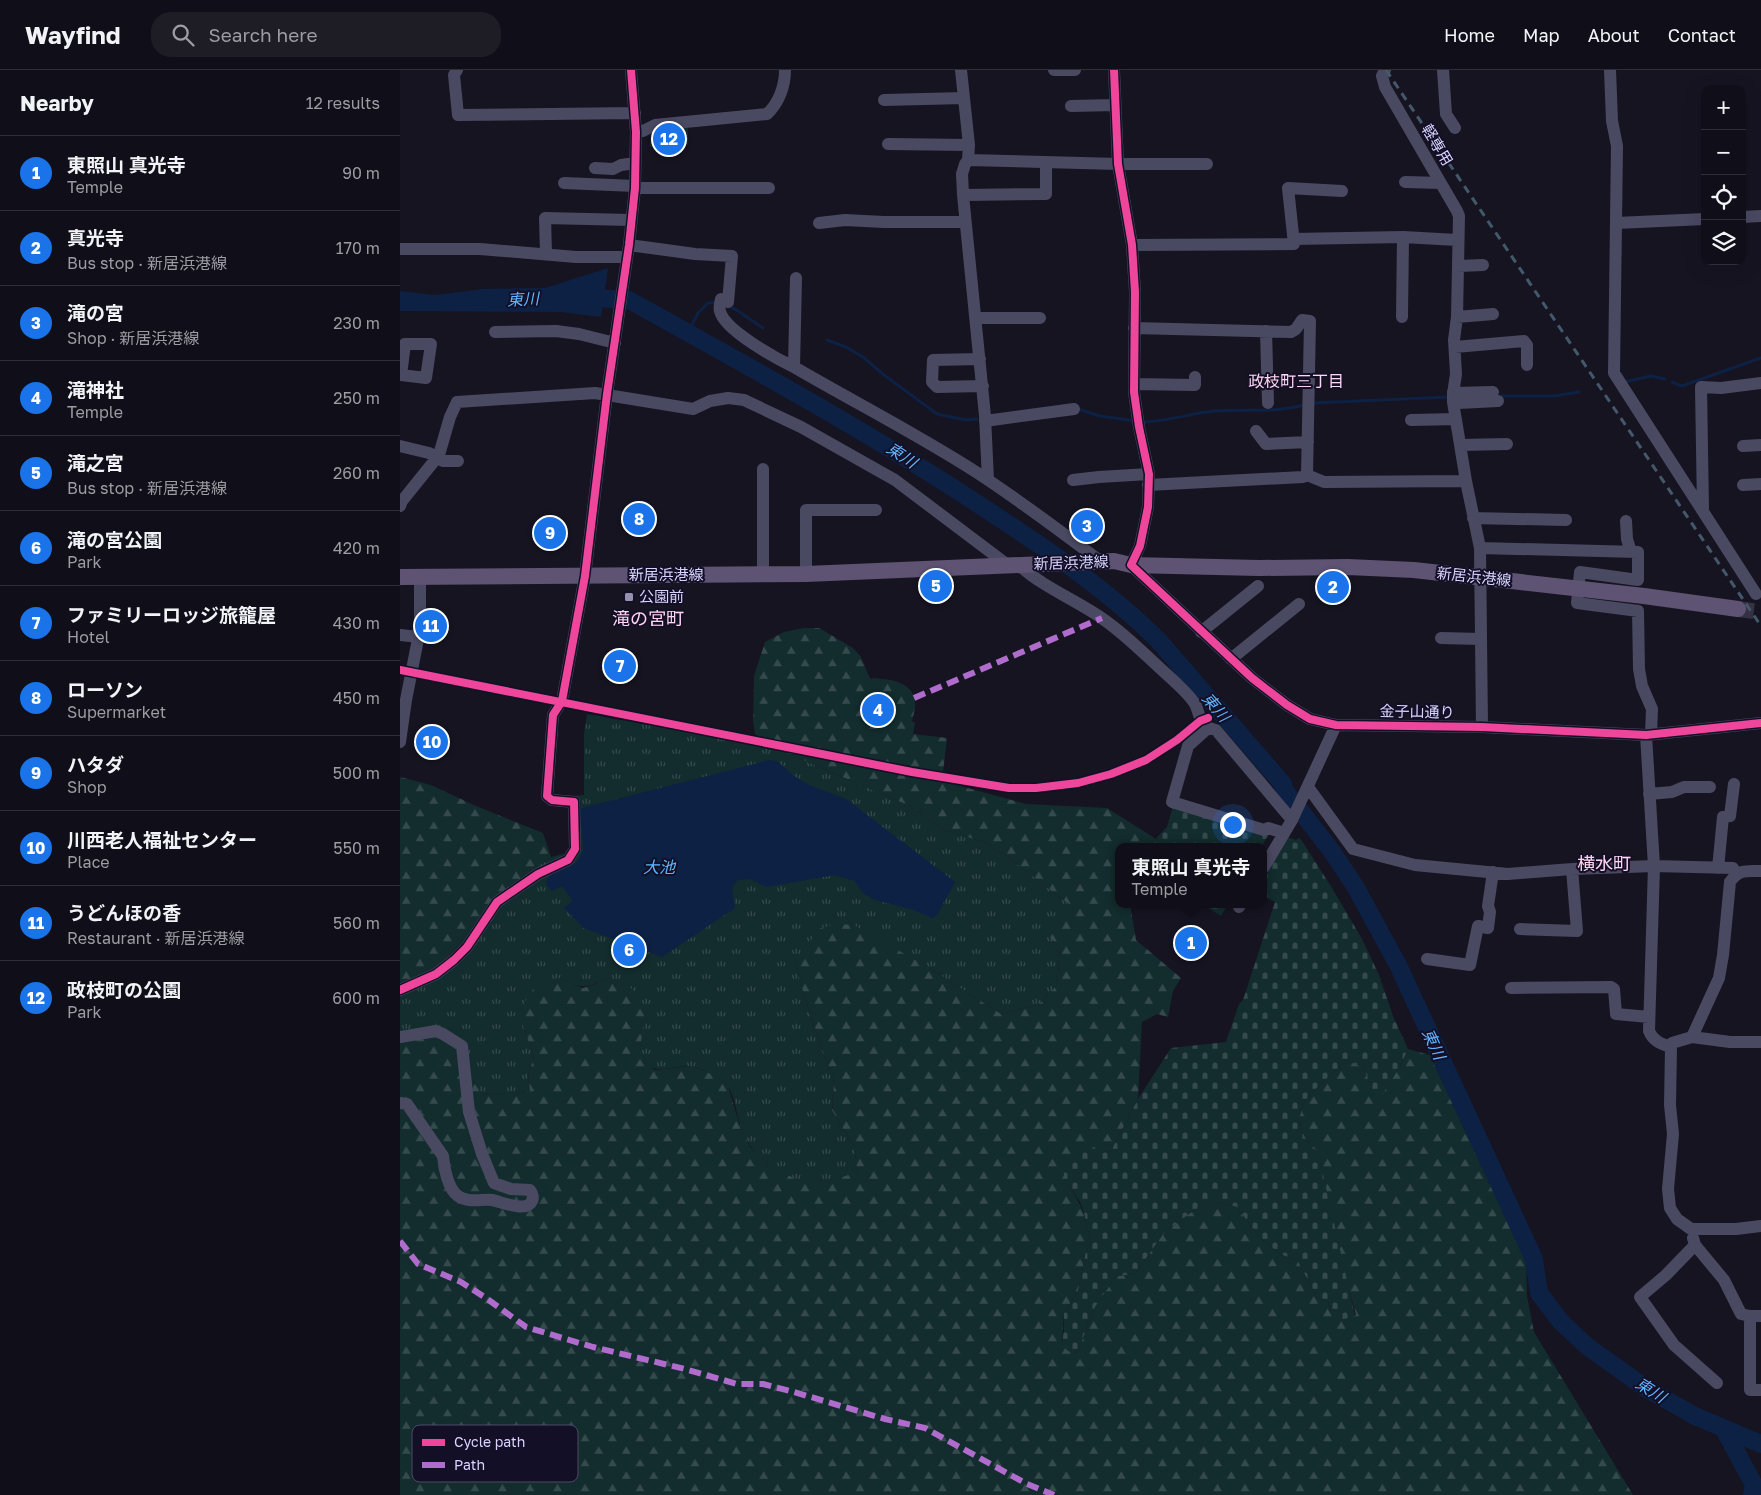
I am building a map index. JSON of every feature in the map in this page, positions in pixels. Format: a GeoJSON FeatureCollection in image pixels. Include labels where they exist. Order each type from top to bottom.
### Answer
{"type":"FeatureCollection","features":[{"type":"Feature","properties":{"kind":"main road","name":"新居浜港線"},"geometry":{"type":"LineString","coordinates":[[400,577],[763,575],[1114,561],[1130,565],[1260,568],[1348,567],[1414,570],[1738,609]]}},
{"type":"Feature","properties":{"kind":"street"},"geometry":{"type":"LineString","coordinates":[[457,70],[454,75],[458,115],[635,113]]}},
{"type":"Feature","properties":{"kind":"street"},"geometry":{"type":"LineString","coordinates":[[400,990],[436,974],[466,947],[497,902],[538,874],[568,860],[575,849],[574,802],[552,800],[546,796],[554,714],[562,701],[585,576],[635,187],[636,132],[631,70]]}},
{"type":"Feature","properties":{"kind":"street"},"geometry":{"type":"LineString","coordinates":[[636,132],[643,132],[655,125],[767,114],[782,91],[786,70]]}},
{"type":"Feature","properties":{"kind":"street"},"geometry":{"type":"LineString","coordinates":[[961,70],[969,145],[968,160],[962,174],[963,195],[983,386],[988,480]]}},
{"type":"Feature","properties":{"kind":"street"},"geometry":{"type":"LineString","coordinates":[[1054,70],[1075,70]]}},
{"type":"Feature","properties":{"kind":"street"},"geometry":{"type":"LineString","coordinates":[[1114,70],[1118,164],[1132,245],[1135,292],[1134,384],[1138,421],[1149,479],[1148,507],[1140,546],[1130,565]]}},
{"type":"Feature","properties":{"kind":"street","name":"軽専用"},"geometry":{"type":"LineString","coordinates":[[1384,70],[1382,76],[1385,87],[1457,211],[1456,374],[1453,398],[1466,481],[1480,548],[1482,727]]}},
{"type":"Feature","properties":{"kind":"street"},"geometry":{"type":"LineString","coordinates":[[1443,70],[1446,114],[1455,128]]}},
{"type":"Feature","properties":{"kind":"street"},"geometry":{"type":"LineString","coordinates":[[1610,70],[1612,121],[1617,146],[1614,373],[1756,594]]}},
{"type":"Feature","properties":{"kind":"street"},"geometry":{"type":"LineString","coordinates":[[884,100],[964,98]]}},
{"type":"Feature","properties":{"kind":"street"},"geometry":{"type":"LineString","coordinates":[[1071,106],[1115,105]]}},
{"type":"Feature","properties":{"kind":"street"},"geometry":{"type":"LineString","coordinates":[[888,144],[969,145]]}},
{"type":"Feature","properties":{"kind":"street"},"geometry":{"type":"LineString","coordinates":[[968,160],[1207,164]]}},
{"type":"Feature","properties":{"kind":"street"},"geometry":{"type":"LineString","coordinates":[[963,195],[1046,194],[1047,162]]}},
{"type":"Feature","properties":{"kind":"street"},"geometry":{"type":"LineString","coordinates":[[595,167],[614,169],[621,165],[635,163]]}},
{"type":"Feature","properties":{"kind":"street"},"geometry":{"type":"LineString","coordinates":[[1404,182],[1441,183]]}},
{"type":"Feature","properties":{"kind":"street"},"geometry":{"type":"LineString","coordinates":[[564,183],[635,187],[769,188]]}},
{"type":"Feature","properties":{"kind":"street"},"geometry":{"type":"LineString","coordinates":[[1132,245],[1294,244],[1288,188],[1342,191]]}},
{"type":"Feature","properties":{"kind":"street"},"geometry":{"type":"LineString","coordinates":[[1746,217],[1761,216]]}},
{"type":"Feature","properties":{"kind":"street"},"geometry":{"type":"LineString","coordinates":[[546,253],[545,218],[631,220]]}},
{"type":"Feature","properties":{"kind":"street"},"geometry":{"type":"LineString","coordinates":[[1616,223],[1701,219]]}},
{"type":"Feature","properties":{"kind":"street"},"geometry":{"type":"LineString","coordinates":[[819,223],[845,220],[966,222]]}},
{"type":"Feature","properties":{"kind":"street"},"geometry":{"type":"LineString","coordinates":[[1293,239],[1403,237],[1458,240]]}},
{"type":"Feature","properties":{"kind":"street"},"geometry":{"type":"LineString","coordinates":[[1402,317],[1403,237]]}},
{"type":"Feature","properties":{"kind":"street"},"geometry":{"type":"LineString","coordinates":[[400,250],[480,248],[576,257],[695,254],[732,256],[728,302],[720,305],[726,321],[741,336],[776,359],[794,367],[921,439],[988,480],[1038,514],[1094,561]]}},
{"type":"Feature","properties":{"kind":"street"},"geometry":{"type":"LineString","coordinates":[[1458,266],[1483,265]]}},
{"type":"Feature","properties":{"kind":"street"},"geometry":{"type":"LineString","coordinates":[[794,367],[796,278]]}},
{"type":"Feature","properties":{"kind":"street"},"geometry":{"type":"LineString","coordinates":[[1457,317],[1493,314]]}},
{"type":"Feature","properties":{"kind":"street"},"geometry":{"type":"LineString","coordinates":[[976,318],[1040,318]]}},
{"type":"Feature","properties":{"kind":"street"},"geometry":{"type":"LineString","coordinates":[[1134,328],[1291,332],[1296,329],[1302,320],[1310,321],[1307,475]]}},
{"type":"Feature","properties":{"kind":"street"},"geometry":{"type":"LineString","coordinates":[[495,332],[556,331],[579,334],[615,343]]}},
{"type":"Feature","properties":{"kind":"street"},"geometry":{"type":"LineString","coordinates":[[1266,332],[1268,402]]}},
{"type":"Feature","properties":{"kind":"street"},"geometry":{"type":"LineString","coordinates":[[1455,347],[1524,341],[1527,345],[1527,365]]}},
{"type":"Feature","properties":{"kind":"street"},"geometry":{"type":"LineString","coordinates":[[980,359],[927,360],[932,382],[937,387],[983,386]]}},
{"type":"Feature","properties":{"kind":"street"},"geometry":{"type":"LineString","coordinates":[[1134,384],[1195,385],[1195,377]]}},
{"type":"Feature","properties":{"kind":"street"},"geometry":{"type":"LineString","coordinates":[[1703,509],[1701,387],[1721,388],[1761,383]]}},
{"type":"Feature","properties":{"kind":"street"},"geometry":{"type":"LineString","coordinates":[[401,503],[439,455],[450,417],[457,402],[595,393],[693,410],[710,401],[728,398],[744,400],[801,427],[895,480],[1021,565],[1032,577],[1073,600],[1121,632],[1175,682],[1195,705],[1200,721],[1208,728],[1216,730],[1293,819]]}},
{"type":"Feature","properties":{"kind":"street"},"geometry":{"type":"LineString","coordinates":[[1453,398],[1458,403],[1496,396]]}},
{"type":"Feature","properties":{"kind":"street"},"geometry":{"type":"LineString","coordinates":[[985,421],[1074,409]]}},
{"type":"Feature","properties":{"kind":"street"},"geometry":{"type":"LineString","coordinates":[[1411,420],[1456,419]]}},
{"type":"Feature","properties":{"kind":"street"},"geometry":{"type":"LineString","coordinates":[[1256,431],[1266,444],[1308,442]]}},
{"type":"Feature","properties":{"kind":"street"},"geometry":{"type":"LineString","coordinates":[[1460,446],[1507,444]]}},
{"type":"Feature","properties":{"kind":"street"},"geometry":{"type":"LineString","coordinates":[[1743,446],[1761,445]]}},
{"type":"Feature","properties":{"kind":"street"},"geometry":{"type":"LineString","coordinates":[[400,446],[429,453],[443,461],[458,461]]}},
{"type":"Feature","properties":{"kind":"street"},"geometry":{"type":"LineString","coordinates":[[763,469],[763,575]]}},
{"type":"Feature","properties":{"kind":"street"},"geometry":{"type":"LineString","coordinates":[[1073,480],[1099,477],[1149,479],[1303,477],[1307,475],[1324,482],[1466,481]]}},
{"type":"Feature","properties":{"kind":"street"},"geometry":{"type":"LineString","coordinates":[[1743,485],[1761,484]]}},
{"type":"Feature","properties":{"kind":"street"},"geometry":{"type":"LineString","coordinates":[[806,574],[806,510],[876,510]]}},
{"type":"Feature","properties":{"kind":"street"},"geometry":{"type":"LineString","coordinates":[[1473,518],[1566,520]]}},
{"type":"Feature","properties":{"kind":"street"},"geometry":{"type":"LineString","coordinates":[[1626,521],[1627,539],[1631,552]]}},
{"type":"Feature","properties":{"kind":"street"},"geometry":{"type":"LineString","coordinates":[[1480,548],[1638,552],[1638,580],[1580,572],[1577,603],[1638,611],[1639,669],[1642,686],[1652,709],[1649,734],[1649,794],[1654,866],[1649,1031],[1652,1038],[1661,1044],[1671,1047]]}},
{"type":"Feature","properties":{"kind":"street","name":"金子山通り"},"geometry":{"type":"LineString","coordinates":[[1130,565],[1252,678],[1287,705],[1310,719],[1336,725],[1482,727],[1649,734],[1761,723]]}},
{"type":"Feature","properties":{"kind":"street"},"geometry":{"type":"LineString","coordinates":[[400,742],[406,700],[419,637],[420,577]]}},
{"type":"Feature","properties":{"kind":"street"},"geometry":{"type":"LineString","coordinates":[[1201,632],[1258,586]]}},
{"type":"Feature","properties":{"kind":"street"},"geometry":{"type":"LineString","coordinates":[[1231,659],[1299,604]]}},
{"type":"Feature","properties":{"kind":"street"},"geometry":{"type":"LineString","coordinates":[[400,635],[419,637]]}},
{"type":"Feature","properties":{"kind":"street"},"geometry":{"type":"LineString","coordinates":[[1441,638],[1481,639]]}},
{"type":"Feature","properties":{"kind":"street"},"geometry":{"type":"LineString","coordinates":[[1267,862],[1293,819],[1336,725]]}},
{"type":"Feature","properties":{"kind":"street"},"geometry":{"type":"LineString","coordinates":[[1208,728],[1188,746],[1172,802],[1264,830],[1268,828],[1284,834]]}},
{"type":"Feature","properties":{"kind":"street"},"geometry":{"type":"LineString","coordinates":[[1718,868],[1723,817],[1730,816],[1734,784]]}},
{"type":"Feature","properties":{"kind":"street"},"geometry":{"type":"LineString","coordinates":[[1649,794],[1672,792],[1684,786],[1710,787]]}},
{"type":"Feature","properties":{"kind":"street"},"geometry":{"type":"LineString","coordinates":[[1307,789],[1352,849],[1415,865],[1518,874],[1572,869],[1654,866],[1733,868],[1736,873]]}},
{"type":"Feature","properties":{"kind":"street"},"geometry":{"type":"LineString","coordinates":[[1520,929],[1577,931],[1572,869]]}},
{"type":"Feature","properties":{"kind":"street"},"geometry":{"type":"LineString","coordinates":[[1692,1037],[1718,978],[1724,955],[1730,882],[1736,873],[1761,871]]}},
{"type":"Feature","properties":{"kind":"street"},"geometry":{"type":"LineString","coordinates":[[1427,959],[1470,965],[1478,926],[1488,928],[1490,912],[1488,906],[1493,872]]}},
{"type":"Feature","properties":{"kind":"street"},"geometry":{"type":"LineString","coordinates":[[1511,988],[1611,987],[1614,989],[1616,1014],[1649,1017]]}},
{"type":"Feature","properties":{"kind":"street"},"geometry":{"type":"LineString","coordinates":[[400,1037],[436,1031],[462,1046],[469,1112],[482,1154],[494,1183],[511,1189],[530,1190],[533,1198],[532,1202],[528,1206],[522,1206],[492,1200],[466,1200],[457,1195],[449,1181],[443,1156],[407,1104],[400,1103]]}},
{"type":"Feature","properties":{"kind":"street"},"geometry":{"type":"LineString","coordinates":[[1761,1042],[1730,1042],[1692,1037],[1672,1043],[1670,1105],[1673,1134],[1668,1189],[1670,1208],[1677,1219],[1691,1228],[1761,1226]]}},
{"type":"Feature","properties":{"kind":"street"},"geometry":{"type":"LineString","coordinates":[[1691,1228],[1696,1245],[1724,1280],[1741,1314],[1755,1316],[1750,1390],[1761,1390]]}},
{"type":"Feature","properties":{"kind":"street"},"geometry":{"type":"LineString","coordinates":[[1696,1245],[1666,1275],[1640,1297],[1674,1345],[1717,1383]]}},
{"type":"Feature","properties":{"kind":"green space"},"geometry":{"type":"Polygon","coordinates":[[[688,127],[688,145],[650,147],[651,133],[662,129],[688,127]]]}},
{"type":"Feature","properties":{"kind":"green space"},"geometry":{"type":"Polygon","coordinates":[[[804,628],[819,628],[853,648],[861,657],[870,679],[885,679],[906,686],[914,698],[915,706],[912,721],[915,723],[913,734],[947,738],[942,781],[1026,804],[1107,808],[1156,839],[1152,843],[1115,843],[1115,908],[1131,908],[1136,940],[1181,978],[1173,991],[1168,1017],[1157,1014],[1142,1022],[1138,1099],[1111,1151],[1103,1152],[1067,1183],[1083,1211],[1091,1243],[1086,1251],[1078,1292],[1064,1313],[1062,1345],[1077,1353],[1095,1307],[1116,1276],[1135,1274],[1163,1234],[1205,1204],[1218,1202],[1237,1207],[1259,1237],[1280,1254],[1298,1261],[1317,1298],[1328,1302],[1334,1321],[1356,1315],[1344,1272],[1318,1153],[1304,1136],[1301,1129],[1300,1115],[1308,1097],[1347,1060],[1364,1068],[1372,1089],[1400,1067],[1408,1049],[1437,1057],[1526,1257],[1527,1296],[1534,1332],[1633,1495],[400,1495],[400,1041],[436,1035],[453,1046],[461,1058],[461,1068],[473,1080],[482,1095],[530,1091],[528,1075],[534,1057],[523,1026],[525,1002],[535,986],[558,978],[583,988],[594,985],[605,978],[625,982],[640,997],[646,1014],[639,1052],[643,1063],[655,1070],[692,1066],[721,1078],[728,1086],[741,1129],[750,1147],[767,1163],[795,1179],[822,1184],[857,1172],[855,1149],[832,1110],[834,1083],[805,999],[796,964],[818,929],[836,924],[854,925],[929,968],[1001,1014],[1038,1005],[1057,985],[1060,949],[1051,939],[1046,924],[1074,908],[1008,857],[984,842],[944,830],[910,806],[773,747],[755,734],[753,721],[754,676],[765,642],[784,632],[804,628]]]}},
{"type":"Feature","properties":{"kind":"green space"},"geometry":{"type":"Polygon","coordinates":[[[587,714],[773,747],[910,806],[944,830],[984,842],[1008,857],[1074,908],[1051,939],[1060,949],[1057,985],[1038,1005],[1001,1014],[929,968],[796,964],[805,999],[834,1083],[832,1110],[855,1149],[857,1172],[825,1184],[809,1183],[784,1174],[762,1159],[753,1150],[741,1128],[732,1095],[726,1083],[721,1079],[706,1071],[690,1066],[659,1069],[645,1065],[641,1060],[639,1047],[646,1014],[605,978],[592,985],[582,986],[558,978],[523,1025],[534,1057],[528,1075],[530,1091],[482,1095],[473,1080],[400,1041],[400,985],[442,965],[484,912],[517,881],[551,857],[568,853],[571,846],[573,796],[584,795],[584,734],[587,714]]]}},
{"type":"Feature","properties":{"kind":"green space"},"geometry":{"type":"Polygon","coordinates":[[[400,777],[431,785],[476,806],[543,833],[551,857],[517,881],[484,912],[442,965],[400,985],[400,777]]]}},
{"type":"Feature","properties":{"kind":"green space"},"geometry":{"type":"Polygon","coordinates":[[[1173,806],[1271,831],[1264,843],[1152,843],[1167,827],[1173,806]]]}},
{"type":"Feature","properties":{"kind":"green space"},"geometry":{"type":"Polygon","coordinates":[[[1287,837],[1296,840],[1299,838],[1332,888],[1362,939],[1379,975],[1393,1016],[1408,1049],[1400,1067],[1382,1095],[1372,1089],[1364,1068],[1347,1060],[1308,1097],[1300,1115],[1301,1129],[1308,1142],[1318,1152],[1355,1316],[1334,1322],[1328,1302],[1317,1298],[1298,1261],[1280,1254],[1259,1237],[1237,1207],[1218,1202],[1205,1204],[1163,1234],[1135,1274],[1116,1276],[1095,1307],[1077,1353],[1068,1351],[1062,1345],[1064,1313],[1078,1292],[1086,1251],[1091,1243],[1080,1202],[1067,1183],[1062,1167],[1090,1147],[1103,1152],[1111,1151],[1138,1099],[1171,1048],[1226,1042],[1239,1004],[1243,1000],[1275,902],[1267,898],[1267,874],[1287,837]]]}},
{"type":"Feature","properties":{"kind":"green space"},"geometry":{"type":"Polygon","coordinates":[[[1208,908],[1226,908],[1221,916],[1208,908]]]}},
{"type":"Feature","properties":{"kind":"water"},"geometry":{"type":"Polygon","coordinates":[[[608,268],[601,317],[561,312],[400,311],[400,291],[435,295],[483,289],[545,288],[608,268]]]}},
{"type":"Feature","properties":{"kind":"water","name":"大池"},"geometry":{"type":"Polygon","coordinates":[[[770,760],[778,762],[794,776],[809,785],[846,799],[955,882],[937,915],[932,918],[914,910],[875,900],[863,893],[855,881],[835,875],[766,887],[750,879],[739,880],[734,884],[732,890],[735,908],[662,957],[581,927],[564,908],[573,901],[562,886],[551,891],[546,883],[553,874],[574,864],[581,855],[583,838],[578,809],[770,760]]]}},
{"type":"Feature","properties":{"kind":"waterway","name":"東川"},"geometry":{"type":"LineString","coordinates":[[580,297],[629,300],[847,423],[933,475],[1047,550],[1094,584],[1159,641],[1283,784],[1285,791],[1331,850],[1355,886],[1398,965],[1534,1259],[1539,1293],[1561,1322],[1588,1347],[1647,1389],[1695,1416],[1761,1444]]}},
{"type":"Feature","properties":{"kind":"waterway"},"geometry":{"type":"LineString","coordinates":[[688,333],[698,313],[708,303],[717,303]]}},
{"type":"Feature","properties":{"kind":"waterway"},"geometry":{"type":"LineString","coordinates":[[728,306],[763,328]]}},
{"type":"Feature","properties":{"kind":"waterway"},"geometry":{"type":"LineString","coordinates":[[827,340],[846,347],[863,357],[937,414],[966,420],[977,419]]}},
{"type":"Feature","properties":{"kind":"waterway"},"geometry":{"type":"LineString","coordinates":[[1672,382],[1682,386],[1761,358]]}},
{"type":"Feature","properties":{"kind":"waterway"},"geometry":{"type":"LineString","coordinates":[[1624,382],[1651,376],[1665,379]]}},
{"type":"Feature","properties":{"kind":"waterway"},"geometry":{"type":"LineString","coordinates":[[1497,396],[1554,396],[1579,392]]}},
{"type":"Feature","properties":{"kind":"waterway"},"geometry":{"type":"LineString","coordinates":[[1313,403],[1449,397]]}},
{"type":"Feature","properties":{"kind":"waterway"},"geometry":{"type":"LineString","coordinates":[[1142,422],[1160,421],[1215,411],[1271,410],[1304,405]]}},
{"type":"Feature","properties":{"kind":"waterway"},"geometry":{"type":"LineString","coordinates":[[1081,410],[1100,416],[1136,421]]}},
{"type":"Feature","properties":{"kind":"waterway"},"geometry":{"type":"LineString","coordinates":[[1724,1429],[1754,1485],[1752,1495]]}},
{"type":"Feature","properties":{"kind":"tunnel"},"geometry":{"type":"LineString","coordinates":[[1738,609],[1761,612]]}},
{"type":"Feature","properties":{"kind":"railway"},"geometry":{"type":"LineString","coordinates":[[1386,70],[1761,626]]}},
{"type":"Feature","properties":{"kind":"marked path"},"geometry":{"type":"LineString","coordinates":[[914,698],[1102,618]]}},
{"type":"Feature","properties":{"kind":"marked path"},"geometry":{"type":"LineString","coordinates":[[400,1241],[418,1264],[461,1282],[526,1327],[593,1347],[685,1369],[737,1384],[763,1384],[885,1419],[925,1428],[1027,1484],[1054,1495]]}},
{"type":"Feature","properties":{"kind":"cycle path"},"geometry":{"type":"LineString","coordinates":[[400,990],[436,974],[454,960],[467,947],[497,902],[538,874],[568,860],[575,849],[574,802],[552,800],[547,796],[553,715],[562,701],[585,576],[607,394],[629,245],[635,188],[636,132],[631,70]]}},
{"type":"Feature","properties":{"kind":"cycle path"},"geometry":{"type":"LineString","coordinates":[[1114,70],[1118,164],[1132,245],[1135,292],[1134,392],[1149,474],[1148,507],[1140,546],[1131,565],[1252,678],[1287,705],[1310,719],[1336,725],[1482,727],[1646,735],[1761,723]]}},
{"type":"Feature","properties":{"kind":"cycle path"},"geometry":{"type":"LineString","coordinates":[[400,670],[912,772],[1009,788],[1036,788],[1078,783],[1111,774],[1146,760],[1177,740],[1200,721],[1208,718]]}},
{"type":"Feature","properties":{"kind":"place","name":"政枝町の公園"},"geometry":{"type":"Point","coordinates":[669,139]}},
{"type":"Feature","properties":{"kind":"place","name":"ローソン"},"geometry":{"type":"Point","coordinates":[639,519]}},
{"type":"Feature","properties":{"kind":"place","name":"滝の宮"},"geometry":{"type":"Point","coordinates":[1087,526]}},
{"type":"Feature","properties":{"kind":"place","name":"ハタダ"},"geometry":{"type":"Point","coordinates":[550,533]}},
{"type":"Feature","properties":{"kind":"place","name":"滝之宮"},"geometry":{"type":"Point","coordinates":[936,586]}},
{"type":"Feature","properties":{"kind":"place","name":"真光寺"},"geometry":{"type":"Point","coordinates":[1333,587]}},
{"type":"Feature","properties":{"kind":"place","name":"公園前"},"geometry":{"type":"Point","coordinates":[629,597]}},
{"type":"Feature","properties":{"kind":"place","name":"うどんほの香"},"geometry":{"type":"Point","coordinates":[431,626]}},
{"type":"Feature","properties":{"kind":"place","name":"ファミリーロッジ旅籠屋"},"geometry":{"type":"Point","coordinates":[620,666]}},
{"type":"Feature","properties":{"kind":"place","name":"滝神社"},"geometry":{"type":"Point","coordinates":[878,710]}},
{"type":"Feature","properties":{"kind":"place","name":"川西老人福祉センター"},"geometry":{"type":"Point","coordinates":[432,742]}},
{"type":"Feature","properties":{"kind":"place","name":"東照山 真光寺"},"geometry":{"type":"Point","coordinates":[1191,943]}},
{"type":"Feature","properties":{"kind":"place","name":"滝の宮公園"},"geometry":{"type":"Point","coordinates":[629,950]}},
{"type":"Feature","properties":{"kind":"district","name":"政枝町三丁目"},"geometry":{"type":"Point","coordinates":[1296,381]}},
{"type":"Feature","properties":{"kind":"district","name":"滝の宮町"},"geometry":{"type":"Point","coordinates":[648,619]}},
{"type":"Feature","properties":{"kind":"district","name":"横水町"},"geometry":{"type":"Point","coordinates":[1604,864]}}]}
